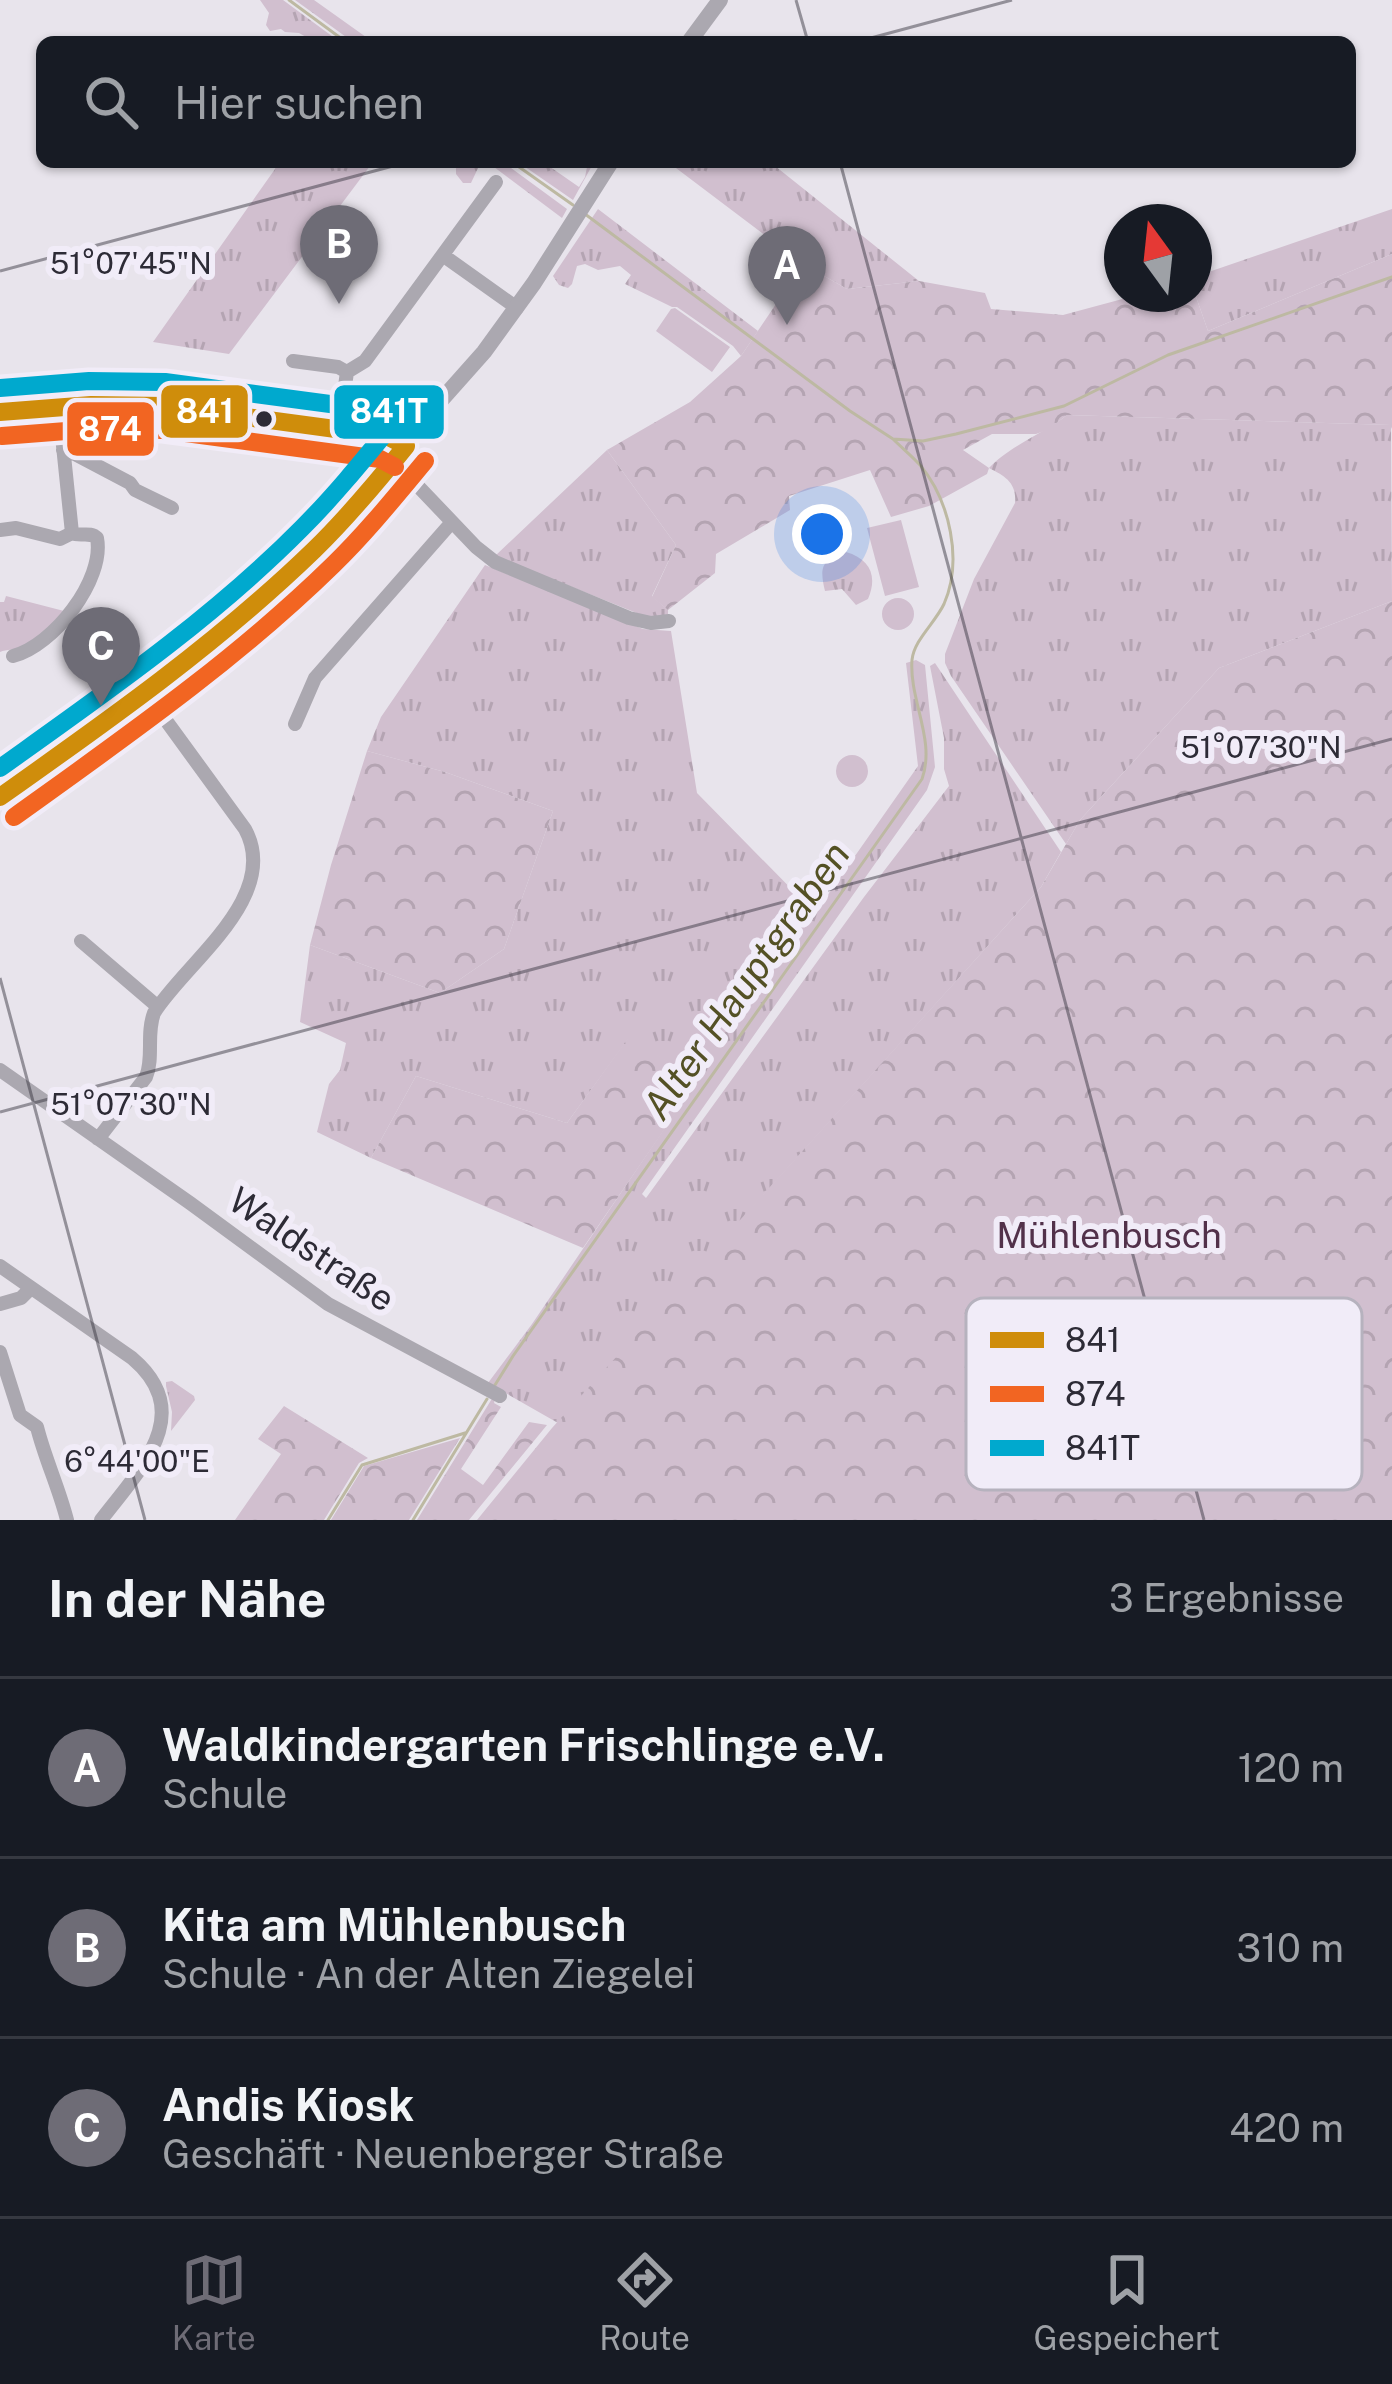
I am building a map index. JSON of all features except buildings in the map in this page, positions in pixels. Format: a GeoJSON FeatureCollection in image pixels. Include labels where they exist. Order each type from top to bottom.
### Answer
{"type":"FeatureCollection","features":[{"type":"Feature","properties":{"kind":"street"},"geometry":{"type":"LineString","coordinates":[[693,36],[720,0]]}},
{"type":"Feature","properties":{"kind":"street"},"geometry":{"type":"LineString","coordinates":[[0,797],[211,642],[368,493],[517,308],[607,168]]}},
{"type":"Feature","properties":{"kind":"street"},"geometry":{"type":"LineString","coordinates":[[347,372],[365,361],[496,182]]}},
{"type":"Feature","properties":{"kind":"street"},"geometry":{"type":"LineString","coordinates":[[444,256],[517,308]]}},
{"type":"Feature","properties":{"kind":"street"},"geometry":{"type":"LineString","coordinates":[[293,362],[347,372]]}},
{"type":"Feature","properties":{"kind":"street"},"geometry":{"type":"LineString","coordinates":[[339,429],[347,372]]}},
{"type":"Feature","properties":{"kind":"street"},"geometry":{"type":"LineString","coordinates":[[0,412],[114,404],[165,406],[393,438],[452,522],[495,562],[629,618],[669,621]]}},
{"type":"Feature","properties":{"kind":"street"},"geometry":{"type":"LineString","coordinates":[[59,407],[72,533]]}},
{"type":"Feature","properties":{"kind":"street"},"geometry":{"type":"LineString","coordinates":[[63,450],[172,508]]}},
{"type":"Feature","properties":{"kind":"street"},"geometry":{"type":"LineString","coordinates":[[295,724],[315,678],[452,522]]}},
{"type":"Feature","properties":{"kind":"street"},"geometry":{"type":"LineString","coordinates":[[0,530],[16,528],[60,539],[72,533]]}},
{"type":"Feature","properties":{"kind":"street"},"geometry":{"type":"LineString","coordinates":[[13,656],[29,651],[47,636],[86,589],[97,564],[98,541],[92,534],[72,533]]}},
{"type":"Feature","properties":{"kind":"street"},"geometry":{"type":"LineString","coordinates":[[98,1139],[148,1072],[149,1027],[157,1006],[233,917],[246,889],[254,850],[245,829],[146,693]]}},
{"type":"Feature","properties":{"kind":"street"},"geometry":{"type":"LineString","coordinates":[[81,941],[157,1006]]}},
{"type":"Feature","properties":{"kind":"street","name":"Waldstraße"},"geometry":{"type":"LineString","coordinates":[[0,1070],[328,1304],[500,1396]]}},
{"type":"Feature","properties":{"kind":"street"},"geometry":{"type":"LineString","coordinates":[[0,1266],[140,1364],[156,1386],[162,1413],[155,1446],[101,1520]]}},
{"type":"Feature","properties":{"kind":"street"},"geometry":{"type":"LineString","coordinates":[[0,1304],[21,1298],[31,1288]]}},
{"type":"Feature","properties":{"kind":"street"},"geometry":{"type":"LineString","coordinates":[[0,1352],[20,1415],[37,1426],[67,1520]]}},
{"type":"Feature","properties":{"kind":"green space"},"geometry":{"type":"Polygon","coordinates":[[[260,0],[283,0],[332,36],[270,31],[266,25],[269,13],[260,0]]]}},
{"type":"Feature","properties":{"kind":"green space"},"geometry":{"type":"Polygon","coordinates":[[[295,0],[314,0],[365,36],[345,36],[295,0]]]}},
{"type":"Feature","properties":{"kind":"green space"},"geometry":{"type":"Polygon","coordinates":[[[276,168],[368,168],[229,354],[153,342],[276,168]]]}},
{"type":"Feature","properties":{"kind":"green space"},"geometry":{"type":"Polygon","coordinates":[[[456,168],[478,168],[471,183],[463,183],[456,168]]]}},
{"type":"Feature","properties":{"kind":"green space"},"geometry":{"type":"Polygon","coordinates":[[[495,168],[511,168],[567,209],[562,218],[495,168]]]}},
{"type":"Feature","properties":{"kind":"green space"},"geometry":{"type":"Polygon","coordinates":[[[527,168],[552,168],[579,187],[591,168],[573,200],[527,168]]]}},
{"type":"Feature","properties":{"kind":"green space"},"geometry":{"type":"Polygon","coordinates":[[[676,168],[778,168],[919,281],[847,289],[803,264],[676,168]]]}},
{"type":"Feature","properties":{"kind":"green space"},"geometry":{"type":"Polygon","coordinates":[[[598,209],[758,331],[741,356],[677,307],[625,284],[631,275],[620,266],[598,270],[577,266],[572,284],[568,288],[559,285],[553,276],[598,209]]]}},
{"type":"Feature","properties":{"kind":"green space"},"geometry":{"type":"Polygon","coordinates":[[[1392,209],[1392,254],[1208,331],[1201,312],[1212,312],[1212,271],[1392,209]]]}},
{"type":"Feature","properties":{"kind":"green space"},"geometry":{"type":"Polygon","coordinates":[[[1392,254],[1392,429],[1390,425],[1067,415],[1036,434],[992,434],[963,450],[989,468],[987,474],[929,506],[891,517],[870,470],[789,496],[790,510],[716,554],[715,573],[668,610],[652,597],[676,545],[607,450],[690,402],[741,356],[803,264],[847,289],[919,281],[985,293],[991,309],[1063,315],[1104,304],[1104,312],[1201,312],[1208,331],[1392,254]]]}},
{"type":"Feature","properties":{"kind":"green space"},"geometry":{"type":"Polygon","coordinates":[[[675,308],[730,347],[712,372],[656,331],[675,308]]]}},
{"type":"Feature","properties":{"kind":"green space"},"geometry":{"type":"Polygon","coordinates":[[[1067,415],[1391,425],[1392,601],[1219,668],[1080,820],[1066,844],[951,676],[945,654],[974,579],[1015,503],[1009,481],[989,468],[1067,415]]]}},
{"type":"Feature","properties":{"kind":"green space"},"geometry":{"type":"Polygon","coordinates":[[[607,450],[676,545],[652,596],[668,610],[662,619],[649,618],[495,556],[607,450]]]}},
{"type":"Feature","properties":{"kind":"green space"},"geometry":{"type":"Polygon","coordinates":[[[901,520],[919,587],[885,596],[867,528],[901,520]]]}},
{"type":"Feature","properties":{"kind":"green space"},"geometry":{"type":"Polygon","coordinates":[[[846,552],[861,559],[872,576],[868,599],[856,605],[842,589],[825,591],[823,583],[827,561],[846,552]]]}},
{"type":"Feature","properties":{"kind":"green space"},"geometry":{"type":"Polygon","coordinates":[[[485,565],[643,629],[671,631],[697,793],[815,913],[918,766],[906,663],[916,660],[925,665],[935,767],[927,790],[642,1194],[646,1198],[949,786],[930,666],[935,663],[1061,852],[1041,887],[558,1423],[488,1383],[698,1079],[628,1039],[567,1123],[416,1076],[371,1158],[317,1132],[346,1043],[300,1022],[310,945],[440,993],[504,949],[553,811],[445,772],[367,751],[381,717],[485,565]]]}},
{"type":"Feature","properties":{"kind":"green space"},"geometry":{"type":"Polygon","coordinates":[[[6,596],[64,611],[34,642],[0,652],[0,602],[6,596]]]}},
{"type":"Feature","properties":{"kind":"green space"},"geometry":{"type":"Polygon","coordinates":[[[898,598],[909,603],[914,614],[909,625],[898,630],[887,625],[882,614],[887,603],[898,598]]]}},
{"type":"Feature","properties":{"kind":"green space","name":"Mühlenbusch"},"geometry":{"type":"Polygon","coordinates":[[[1392,601],[1392,1520],[477,1520],[552,1428],[1041,887],[1080,820],[1219,668],[1392,601]]]}},
{"type":"Feature","properties":{"kind":"green space"},"geometry":{"type":"Polygon","coordinates":[[[367,751],[445,772],[553,811],[504,949],[440,993],[310,945],[367,751]]]}},
{"type":"Feature","properties":{"kind":"green space"},"geometry":{"type":"Polygon","coordinates":[[[852,755],[863,760],[868,771],[863,782],[852,787],[841,782],[836,771],[841,760],[852,755]]]}},
{"type":"Feature","properties":{"kind":"green space"},"geometry":{"type":"Polygon","coordinates":[[[628,1038],[699,1079],[583,1248],[371,1158],[416,1076],[567,1123],[628,1038]]]}},
{"type":"Feature","properties":{"kind":"green space"},"geometry":{"type":"Polygon","coordinates":[[[172,1381],[195,1400],[171,1431],[166,1382],[172,1381]]]}},
{"type":"Feature","properties":{"kind":"green space"},"geometry":{"type":"Polygon","coordinates":[[[493,1397],[501,1407],[461,1469],[483,1485],[529,1422],[547,1425],[469,1520],[417,1520],[493,1397]]]}},
{"type":"Feature","properties":{"kind":"green space"},"geometry":{"type":"Polygon","coordinates":[[[284,1406],[368,1458],[359,1463],[324,1520],[235,1520],[281,1454],[258,1439],[284,1406]]]}},
{"type":"Feature","properties":{"kind":"green space"},"geometry":{"type":"Polygon","coordinates":[[[460,1438],[409,1520],[331,1520],[364,1466],[460,1438]]]}},
{"type":"Feature","properties":{"kind":"waterway"},"geometry":{"type":"LineString","coordinates":[[289,0],[338,36]]}},
{"type":"Feature","properties":{"kind":"waterway"},"geometry":{"type":"LineString","coordinates":[[521,168],[573,205]]}},
{"type":"Feature","properties":{"kind":"waterway"},"geometry":{"type":"LineString","coordinates":[[585,214],[893,439],[923,441],[1064,406],[1168,355],[1392,277]]}},
{"type":"Feature","properties":{"kind":"waterway","name":"Alter Hauptgraben"},"geometry":{"type":"LineString","coordinates":[[495,1385],[922,779],[926,750],[912,660],[944,604],[953,551],[939,496],[920,465],[893,439]]}},
{"type":"Feature","properties":{"kind":"waterway","name":"Alter Hauptgraben"},"geometry":{"type":"LineString","coordinates":[[413,1520],[487,1399]]}},
{"type":"Feature","properties":{"kind":"waterway"},"geometry":{"type":"LineString","coordinates":[[328,1520],[362,1465],[465,1433]]}},
{"type":"Feature","properties":{"kind":"transit line","name":"841T"},"geometry":{"type":"LineString","coordinates":[[0,388],[89,381],[165,382],[390,412],[417,425]]}},
{"type":"Feature","properties":{"kind":"transit line","name":"841"},"geometry":{"type":"LineString","coordinates":[[0,412],[91,405],[165,406],[387,436],[406,446]]}},
{"type":"Feature","properties":{"kind":"transit line","name":"874"},"geometry":{"type":"LineString","coordinates":[[2,436],[92,429],[163,430],[380,459],[395,467]]}},
{"type":"Feature","properties":{"kind":"transit line","name":"841T"},"geometry":{"type":"LineString","coordinates":[[0,768],[232,593],[313,516],[387,431]]}},
{"type":"Feature","properties":{"kind":"transit line","name":"841"},"geometry":{"type":"LineString","coordinates":[[0,797],[122,710],[240,617],[326,538],[406,446]]}},
{"type":"Feature","properties":{"kind":"transit line","name":"874"},"geometry":{"type":"LineString","coordinates":[[14,817],[258,633],[345,553],[425,461]]}},
{"type":"Feature","properties":{"kind":"place","name":"Kita am Mühlenbusch"},"geometry":{"type":"Point","coordinates":[339,304]}},
{"type":"Feature","properties":{"kind":"place","name":"Waldkindergarten Frischlinge e.V."},"geometry":{"type":"Point","coordinates":[787,325]}},
{"type":"Feature","properties":{"kind":"place","name":"Andis Kiosk"},"geometry":{"type":"Point","coordinates":[101,706]}}]}
